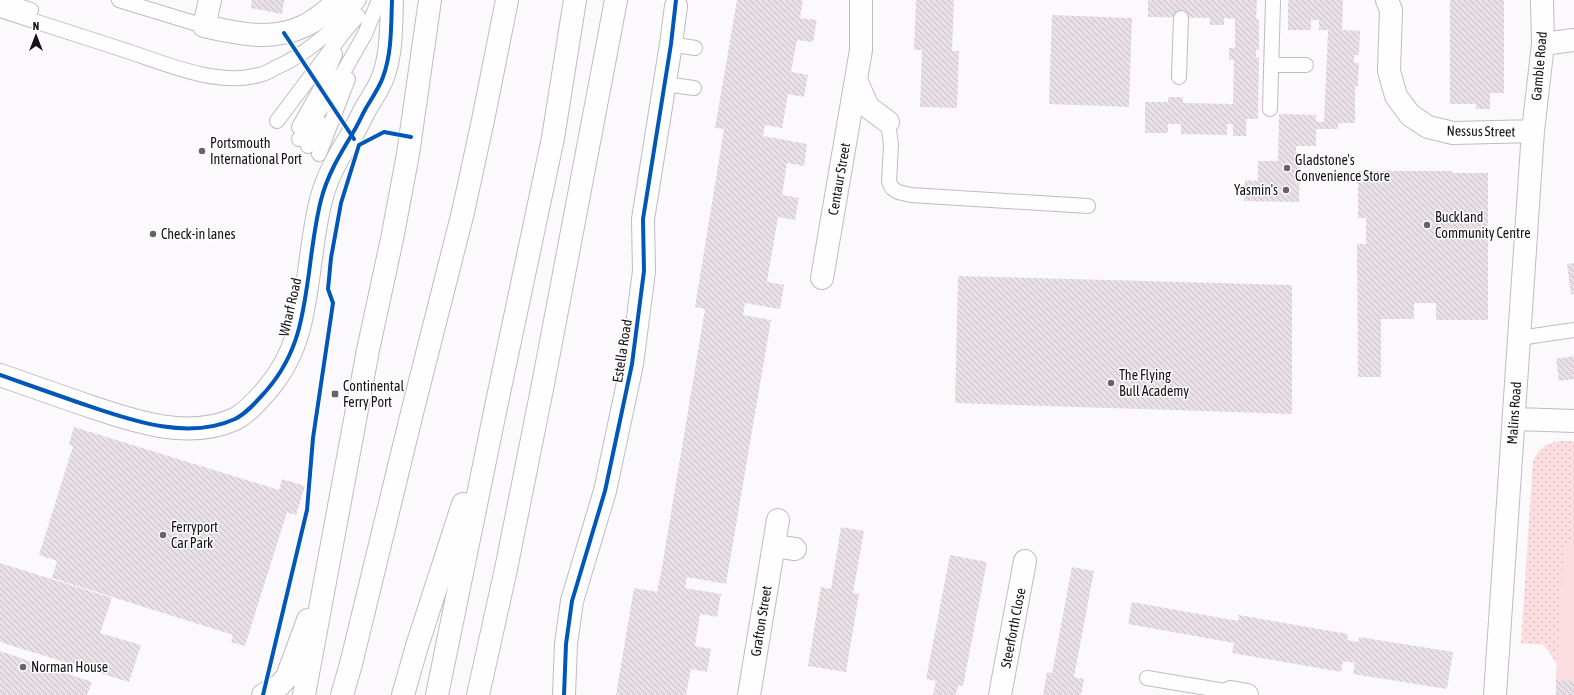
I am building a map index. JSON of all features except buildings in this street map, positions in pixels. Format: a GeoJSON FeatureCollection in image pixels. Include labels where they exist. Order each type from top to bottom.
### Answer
{"type":"FeatureCollection","features":[{"type":"Feature","properties":{"kind":"main road"},"geometry":{"type":"LineString","coordinates":[[210,0],[204,26],[253,35],[284,33],[303,27],[320,16],[338,0]]}},
{"type":"Feature","properties":{"kind":"main road","name":"Wharf Road"},"geometry":{"type":"LineString","coordinates":[[0,375],[122,417],[147,424],[183,428],[217,425],[237,418],[250,408],[273,383],[286,361],[297,334],[321,200],[339,155],[352,135],[383,78],[388,57],[392,0]]}},
{"type":"Feature","properties":{"kind":"main road"},"geometry":{"type":"LineString","coordinates":[[304,695],[367,358],[409,148],[430,0]]}},
{"type":"Feature","properties":{"kind":"main road"},"geometry":{"type":"LineString","coordinates":[[342,695],[463,212],[507,0]]}},
{"type":"Feature","properties":{"kind":"main road"},"geometry":{"type":"LineString","coordinates":[[438,695],[497,402],[553,138],[575,0]]}},
{"type":"Feature","properties":{"kind":"main road"},"geometry":{"type":"LineString","coordinates":[[478,695],[506,569],[541,394],[616,0]]}},
{"type":"Feature","properties":{"kind":"main road","name":"Centaur Street"},"geometry":{"type":"LineString","coordinates":[[822,278],[861,50],[862,0]]}},
{"type":"Feature","properties":{"kind":"main road","name":"Nessus Street"},"geometry":{"type":"LineString","coordinates":[[1387,0],[1391,10],[1389,71],[1396,96],[1410,115],[1428,127],[1453,133],[1534,132]]}},
{"type":"Feature","properties":{"kind":"main road","name":"Gamble Road"},"geometry":{"type":"LineString","coordinates":[[1534,132],[1543,44],[1542,0]]}},
{"type":"Feature","properties":{"kind":"main road","name":"Estella Road"},"geometry":{"type":"LineString","coordinates":[[564,695],[566,644],[572,601],[605,491],[632,364],[644,271],[643,219],[676,6]]}},
{"type":"Feature","properties":{"kind":"main road"},"geometry":{"type":"LineString","coordinates":[[1543,44],[1574,40]]}},
{"type":"Feature","properties":{"kind":"main road"},"geometry":{"type":"LineString","coordinates":[[856,80],[868,106],[888,122]]}},
{"type":"Feature","properties":{"kind":"main road","name":"Malins Road"},"geometry":{"type":"LineString","coordinates":[[1495,695],[1534,132]]}},
{"type":"Feature","properties":{"kind":"main road"},"geometry":{"type":"LineString","coordinates":[[403,695],[417,646],[497,402]]}},
{"type":"Feature","properties":{"kind":"main road"},"geometry":{"type":"LineString","coordinates":[[1514,418],[1574,422]]}},
{"type":"Feature","properties":{"kind":"main road","name":"Grafton Street"},"geometry":{"type":"LineString","coordinates":[[749,695],[778,520]]}},
{"type":"Feature","properties":{"kind":"main road"},"geometry":{"type":"LineString","coordinates":[[774,546],[795,549]]}},
{"type":"Feature","properties":{"kind":"main road","name":"Steerforth Close"},"geometry":{"type":"LineString","coordinates":[[1000,695],[1026,561]]}},
{"type":"Feature","properties":{"kind":"main road"},"geometry":{"type":"LineString","coordinates":[[263,695],[280,685],[287,676],[328,566]]}},
{"type":"Feature","properties":{"kind":"lane"},"geometry":{"type":"LineString","coordinates":[[0,0],[203,67],[233,75],[260,75]]}},
{"type":"Feature","properties":{"kind":"lane"},"geometry":{"type":"LineString","coordinates":[[120,0],[204,26]]}},
{"type":"Feature","properties":{"kind":"lane"},"geometry":{"type":"LineString","coordinates":[[0,10],[195,72],[229,78],[243,78],[260,75],[291,61],[345,18],[359,0]]}},
{"type":"Feature","properties":{"kind":"lane"},"geometry":{"type":"LineString","coordinates":[[297,138],[344,32],[370,0]]}},
{"type":"Feature","properties":{"kind":"lane"},"geometry":{"type":"LineString","coordinates":[[297,138],[365,34],[379,0]]}},
{"type":"Feature","properties":{"kind":"lane"},"geometry":{"type":"LineString","coordinates":[[1270,109],[1273,0]]}},
{"type":"Feature","properties":{"kind":"lane"},"geometry":{"type":"LineString","coordinates":[[1179,78],[1181,18]]}},
{"type":"Feature","properties":{"kind":"lane"},"geometry":{"type":"LineString","coordinates":[[324,94],[344,32]]}},
{"type":"Feature","properties":{"kind":"lane"},"geometry":{"type":"LineString","coordinates":[[297,138],[324,94],[365,34]]}},
{"type":"Feature","properties":{"kind":"lane"},"geometry":{"type":"LineString","coordinates":[[671,44],[695,48]]}},
{"type":"Feature","properties":{"kind":"lane"},"geometry":{"type":"LineString","coordinates":[[1271,65],[1306,65]]}},
{"type":"Feature","properties":{"kind":"lane"},"geometry":{"type":"LineString","coordinates":[[665,84],[694,88]]}},
{"type":"Feature","properties":{"kind":"lane"},"geometry":{"type":"LineString","coordinates":[[888,122],[891,145],[889,182],[892,188],[898,192],[911,195],[1088,206]]}},
{"type":"Feature","properties":{"kind":"lane"},"geometry":{"type":"LineString","coordinates":[[1520,338],[1574,330]]}},
{"type":"Feature","properties":{"kind":"lane"},"geometry":{"type":"LineString","coordinates":[[1147,678],[1236,694]]}},
{"type":"Feature","properties":{"kind":"shaded area"},"geometry":{"type":"Polygon","coordinates":[[[1559,441],[1574,441],[1574,681],[1556,680],[1557,664],[1544,645],[1521,643],[1533,461],[1543,447],[1559,441]]]}},
{"type":"Feature","properties":{"kind":"shaded area"},"geometry":{"type":"Polygon","coordinates":[[[1564,543],[1574,544],[1574,681],[1556,680],[1564,543]]]}},
{"type":"Feature","properties":{"kind":"cycle path"},"geometry":{"type":"LineString","coordinates":[[0,375],[115,415],[155,425],[176,428],[216,426],[244,414],[266,391],[281,371],[289,356],[298,332],[305,299],[314,233],[321,200],[334,166],[383,77],[390,49],[392,0]]}},
{"type":"Feature","properties":{"kind":"cycle path"},"geometry":{"type":"LineString","coordinates":[[564,695],[566,644],[572,601],[605,491],[632,364],[644,271],[643,219],[671,44],[676,0]]}},
{"type":"Feature","properties":{"kind":"cycle path"},"geometry":{"type":"LineString","coordinates":[[284,33],[354,139]]}},
{"type":"Feature","properties":{"kind":"cycle path"},"geometry":{"type":"LineString","coordinates":[[263,695],[307,510],[313,438],[333,303],[328,289],[331,258],[341,203],[359,145],[384,132],[411,137]]}},
{"type":"Feature","properties":{"kind":"place","name":"Portsmouth International Port"},"geometry":{"type":"Point","coordinates":[202,151]}},
{"type":"Feature","properties":{"kind":"place","name":"Gladstone's Convenience Store"},"geometry":{"type":"Point","coordinates":[1287,168]}},
{"type":"Feature","properties":{"kind":"place","name":"Yasmin's"},"geometry":{"type":"Point","coordinates":[1286,190]}},
{"type":"Feature","properties":{"kind":"place","name":"Buckland Community Centre"},"geometry":{"type":"Point","coordinates":[1427,225]}},
{"type":"Feature","properties":{"kind":"place","name":"Check-in lanes"},"geometry":{"type":"Point","coordinates":[153,234]}},
{"type":"Feature","properties":{"kind":"place","name":"The Flying Bull Academy"},"geometry":{"type":"Point","coordinates":[1111,383]}},
{"type":"Feature","properties":{"kind":"place","name":"Continental Ferry Port"},"geometry":{"type":"Point","coordinates":[335,394]}},
{"type":"Feature","properties":{"kind":"place","name":"Ferryport Car Park"},"geometry":{"type":"Point","coordinates":[163,535]}},
{"type":"Feature","properties":{"kind":"place","name":"Norman House"},"geometry":{"type":"Point","coordinates":[23,667]}}]}
